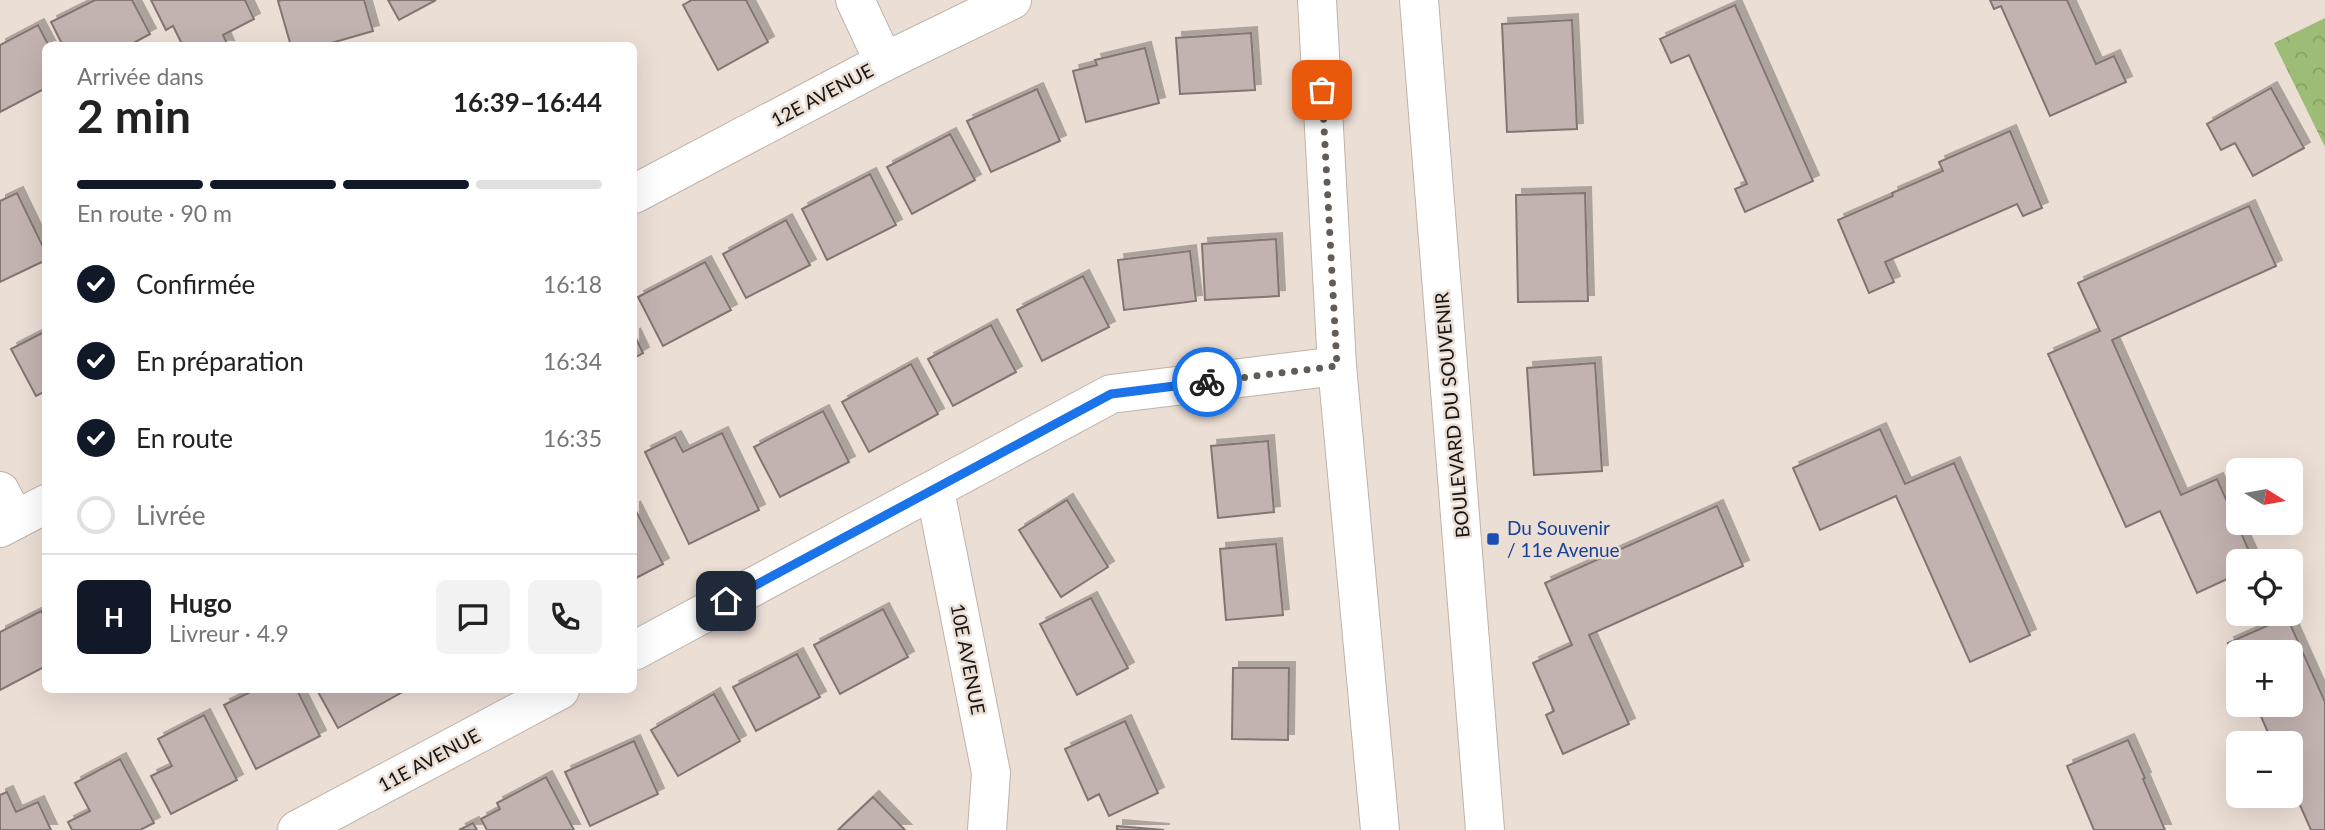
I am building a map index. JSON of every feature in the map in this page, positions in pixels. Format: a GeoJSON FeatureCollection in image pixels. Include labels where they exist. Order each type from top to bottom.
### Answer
{"type":"FeatureCollection","features":[{"type":"Feature","properties":{"kind":"street"},"geometry":{"type":"LineString","coordinates":[[855,0],[884,62]]}},
{"type":"Feature","properties":{"kind":"street","name":"12E AVENUE"},"geometry":{"type":"LineString","coordinates":[[637,192],[884,62],[1012,0]]}},
{"type":"Feature","properties":{"kind":"street"},"geometry":{"type":"LineString","coordinates":[[1317,0],[1337,366],[1380,830]]}},
{"type":"Feature","properties":{"kind":"street","name":"BOULEVARD DU SOUVENIR"},"geometry":{"type":"LineString","coordinates":[[1419,0],[1485,830]]}},
{"type":"Feature","properties":{"kind":"street"},"geometry":{"type":"LineString","coordinates":[[637,648],[1111,394],[1337,366]]}},
{"type":"Feature","properties":{"kind":"street","name":"10E AVENUE"},"geometry":{"type":"LineString","coordinates":[[935,490],[991,773],[988,830]]}},
{"type":"Feature","properties":{"kind":"street","name":"11E AVENUE"},"geometry":{"type":"LineString","coordinates":[[297,830],[554,693]]}},
{"type":"Feature","properties":{"kind":"green space"},"geometry":{"type":"Polygon","coordinates":[[[2325,18],[2325,147],[2274,43],[2325,18]]]}},
{"type":"Feature","properties":{"kind":"building"},"geometry":{"type":"Polygon","coordinates":[[[95,0],[132,0],[150,34],[135,42],[61,42],[51,22],[95,0]]]}},
{"type":"Feature","properties":{"kind":"building"},"geometry":{"type":"Polygon","coordinates":[[[151,0],[245,0],[254,19],[223,35],[226,42],[181,42],[173,26],[166,30],[151,0]]]}},
{"type":"Feature","properties":{"kind":"building"},"geometry":{"type":"Polygon","coordinates":[[[364,0],[373,31],[335,42],[290,42],[278,1],[364,0]]]}},
{"type":"Feature","properties":{"kind":"building"},"geometry":{"type":"Polygon","coordinates":[[[388,0],[436,0],[399,20],[388,0]]]}},
{"type":"Feature","properties":{"kind":"building"},"geometry":{"type":"Polygon","coordinates":[[[692,0],[746,0],[768,42],[718,70],[683,5],[692,0]]]}},
{"type":"Feature","properties":{"kind":"building"},"geometry":{"type":"Polygon","coordinates":[[[1990,0],[2067,0],[2096,64],[2114,56],[2126,82],[2050,116],[2001,6],[1994,9],[1990,0]]]}},
{"type":"Feature","properties":{"kind":"building"},"geometry":{"type":"Polygon","coordinates":[[[1735,5],[1813,181],[1745,212],[1735,189],[1747,184],[1689,55],[1671,63],[1660,39],[1735,5]]]}},
{"type":"Feature","properties":{"kind":"building"},"geometry":{"type":"Polygon","coordinates":[[[1572,20],[1577,129],[1507,132],[1502,24],[1572,20]]]}},
{"type":"Feature","properties":{"kind":"building"},"geometry":{"type":"Polygon","coordinates":[[[38,25],[47,42],[42,42],[42,90],[0,112],[0,45],[38,25]]]}},
{"type":"Feature","properties":{"kind":"building"},"geometry":{"type":"Polygon","coordinates":[[[1251,33],[1255,90],[1180,94],[1176,38],[1251,33]]]}},
{"type":"Feature","properties":{"kind":"building"},"geometry":{"type":"Polygon","coordinates":[[[1145,48],[1159,103],[1086,122],[1073,71],[1097,65],[1095,60],[1145,48]]]}},
{"type":"Feature","properties":{"kind":"building"},"geometry":{"type":"Polygon","coordinates":[[[2271,88],[2304,148],[2253,176],[2235,143],[2221,150],[2207,124],[2271,88]]]}},
{"type":"Feature","properties":{"kind":"building"},"geometry":{"type":"Polygon","coordinates":[[[1037,89],[1060,141],[991,172],[967,121],[1037,89]]]}},
{"type":"Feature","properties":{"kind":"building"},"geometry":{"type":"Polygon","coordinates":[[[2010,131],[2042,208],[2023,216],[2017,204],[1885,262],[1894,282],[1869,293],[1838,220],[1943,171],[1939,162],[2010,131]]]}},
{"type":"Feature","properties":{"kind":"building"},"geometry":{"type":"Polygon","coordinates":[[[950,134],[975,180],[912,214],[887,167],[950,134]]]}},
{"type":"Feature","properties":{"kind":"building"},"geometry":{"type":"Polygon","coordinates":[[[870,174],[896,225],[827,260],[802,209],[870,174]]]}},
{"type":"Feature","properties":{"kind":"building"},"geometry":{"type":"Polygon","coordinates":[[[17,193],[42,245],[42,262],[0,282],[0,201],[17,193]]]}},
{"type":"Feature","properties":{"kind":"building"},"geometry":{"type":"Polygon","coordinates":[[[1585,193],[1588,301],[1518,302],[1516,195],[1585,193]]]}},
{"type":"Feature","properties":{"kind":"building"},"geometry":{"type":"Polygon","coordinates":[[[2249,206],[2276,266],[2112,340],[2181,495],[2217,479],[2226,499],[2226,536],[2242,536],[2248,549],[2226,549],[2226,580],[2197,593],[2160,511],[2126,527],[2048,354],[2100,331],[2078,283],[2249,206]]]}},
{"type":"Feature","properties":{"kind":"building"},"geometry":{"type":"Polygon","coordinates":[[[786,220],[810,265],[746,298],[723,254],[786,220]]]}},
{"type":"Feature","properties":{"kind":"building"},"geometry":{"type":"Polygon","coordinates":[[[1276,239],[1279,296],[1205,300],[1202,244],[1276,239]]]}},
{"type":"Feature","properties":{"kind":"building"},"geometry":{"type":"Polygon","coordinates":[[[1190,251],[1196,301],[1124,310],[1118,260],[1190,251]]]}},
{"type":"Feature","properties":{"kind":"building"},"geometry":{"type":"Polygon","coordinates":[[[705,262],[731,310],[663,346],[638,297],[705,262]]]}},
{"type":"Feature","properties":{"kind":"building"},"geometry":{"type":"Polygon","coordinates":[[[1083,276],[1109,327],[1042,361],[1017,310],[1083,276]]]}},
{"type":"Feature","properties":{"kind":"building"},"geometry":{"type":"Polygon","coordinates":[[[991,325],[1016,372],[953,406],[928,359],[991,325]]]}},
{"type":"Feature","properties":{"kind":"building"},"geometry":{"type":"Polygon","coordinates":[[[42,333],[42,393],[36,396],[11,349],[42,333]]]}},
{"type":"Feature","properties":{"kind":"building"},"geometry":{"type":"Polygon","coordinates":[[[637,340],[643,353],[637,356],[637,340]]]}},
{"type":"Feature","properties":{"kind":"building"},"geometry":{"type":"Polygon","coordinates":[[[1595,363],[1602,471],[1534,475],[1527,368],[1595,363]]]}},
{"type":"Feature","properties":{"kind":"building"},"geometry":{"type":"Polygon","coordinates":[[[911,364],[938,414],[869,452],[842,402],[911,364]]]}},
{"type":"Feature","properties":{"kind":"building"},"geometry":{"type":"Polygon","coordinates":[[[823,411],[849,462],[780,497],[754,447],[823,411]]]}},
{"type":"Feature","properties":{"kind":"building"},"geometry":{"type":"Polygon","coordinates":[[[1880,429],[1905,484],[1954,463],[2030,635],[1970,662],[1896,496],[1820,530],[1793,468],[1880,429]]]}},
{"type":"Feature","properties":{"kind":"building"},"geometry":{"type":"Polygon","coordinates":[[[722,433],[759,510],[689,544],[645,452],[675,437],[683,452],[722,433]]]}},
{"type":"Feature","properties":{"kind":"building"},"geometry":{"type":"Polygon","coordinates":[[[1268,441],[1274,512],[1218,518],[1211,446],[1268,441]]]}},
{"type":"Feature","properties":{"kind":"building"},"geometry":{"type":"Polygon","coordinates":[[[1067,500],[1108,567],[1061,597],[1019,530],[1067,500]]]}},
{"type":"Feature","properties":{"kind":"building"},"geometry":{"type":"Polygon","coordinates":[[[1717,506],[1743,566],[1589,635],[1629,724],[1563,754],[1546,715],[1554,711],[1533,663],[1572,645],[1545,583],[1717,506]]]}},
{"type":"Feature","properties":{"kind":"building"},"geometry":{"type":"Polygon","coordinates":[[[637,513],[663,564],[637,577],[637,513]]]}},
{"type":"Feature","properties":{"kind":"building"},"geometry":{"type":"Polygon","coordinates":[[[1276,544],[1283,615],[1226,620],[1220,549],[1276,544]]]}},
{"type":"Feature","properties":{"kind":"building"},"geometry":{"type":"Polygon","coordinates":[[[1091,598],[1128,668],[1077,695],[1040,624],[1091,598]]]}},
{"type":"Feature","properties":{"kind":"building"},"geometry":{"type":"Polygon","coordinates":[[[883,609],[908,657],[840,694],[814,645],[883,609]]]}},
{"type":"Feature","properties":{"kind":"building"},"geometry":{"type":"Polygon","coordinates":[[[42,613],[42,668],[0,690],[0,632],[42,613]]]}},
{"type":"Feature","properties":{"kind":"building"},"geometry":{"type":"Polygon","coordinates":[[[2267,626],[2291,626],[2297,640],[2235,640],[2267,626]]]}},
{"type":"Feature","properties":{"kind":"building"},"geometry":{"type":"Polygon","coordinates":[[[2303,653],[2325,702],[2325,830],[2311,830],[2301,808],[2303,731],[2267,731],[2261,717],[2303,717],[2303,653]]]}},
{"type":"Feature","properties":{"kind":"building"},"geometry":{"type":"Polygon","coordinates":[[[797,654],[820,697],[756,731],[733,687],[797,654]]]}},
{"type":"Feature","properties":{"kind":"building"},"geometry":{"type":"Polygon","coordinates":[[[1233,668],[1289,668],[1288,740],[1232,739],[1233,668]]]}},
{"type":"Feature","properties":{"kind":"building"},"geometry":{"type":"Polygon","coordinates":[[[248,693],[298,693],[320,736],[256,769],[224,705],[248,693]]]}},
{"type":"Feature","properties":{"kind":"building"},"geometry":{"type":"Polygon","coordinates":[[[319,693],[401,693],[338,728],[319,693]]]}},
{"type":"Feature","properties":{"kind":"building"},"geometry":{"type":"Polygon","coordinates":[[[714,694],[740,741],[678,776],[651,730],[714,694]]]}},
{"type":"Feature","properties":{"kind":"building"},"geometry":{"type":"Polygon","coordinates":[[[204,715],[237,780],[171,814],[151,776],[172,766],[158,739],[204,715]]]}},
{"type":"Feature","properties":{"kind":"building"},"geometry":{"type":"Polygon","coordinates":[[[1125,721],[1158,793],[1109,816],[1099,794],[1088,800],[1065,749],[1125,721]]]}},
{"type":"Feature","properties":{"kind":"building"},"geometry":{"type":"Polygon","coordinates":[[[2128,740],[2165,830],[2094,830],[2067,766],[2128,740]]]}},
{"type":"Feature","properties":{"kind":"building"},"geometry":{"type":"Polygon","coordinates":[[[634,741],[658,794],[590,826],[565,772],[634,741]]]}},
{"type":"Feature","properties":{"kind":"building"},"geometry":{"type":"Polygon","coordinates":[[[120,759],[154,823],[140,830],[72,830],[68,822],[90,811],[75,783],[120,759]]]}},
{"type":"Feature","properties":{"kind":"building"},"geometry":{"type":"Polygon","coordinates":[[[546,777],[574,830],[487,830],[481,819],[500,809],[497,803],[546,777]]]}},
{"type":"Feature","properties":{"kind":"building"},"geometry":{"type":"Polygon","coordinates":[[[7,792],[16,812],[38,802],[51,830],[0,830],[0,795],[7,792]]]}},
{"type":"Feature","properties":{"kind":"building"},"geometry":{"type":"Polygon","coordinates":[[[873,797],[905,830],[838,830],[873,797]]]}},
{"type":"Feature","properties":{"kind":"building"},"geometry":{"type":"Polygon","coordinates":[[[473,823],[477,830],[459,830],[473,823]]]}},
{"type":"Feature","properties":{"kind":"building"},"geometry":{"type":"Polygon","coordinates":[[[1117,826],[1164,830],[1117,830],[1117,826]]]}},
{"type":"Feature","properties":{"kind":"way so far"},"geometry":{"type":"LineString","coordinates":[[1207,382],[1337,366],[1322,90]]}},
{"type":"Feature","properties":{"kind":"place","name":"Du Souvenir / 11e Avenue"},"geometry":{"type":"Point","coordinates":[1493,539]}},
{"type":"Feature","properties":{"kind":"route"},"geometry":{"type":"LineString","coordinates":[[726,601],[1111,394],[1207,382]]}}]}
